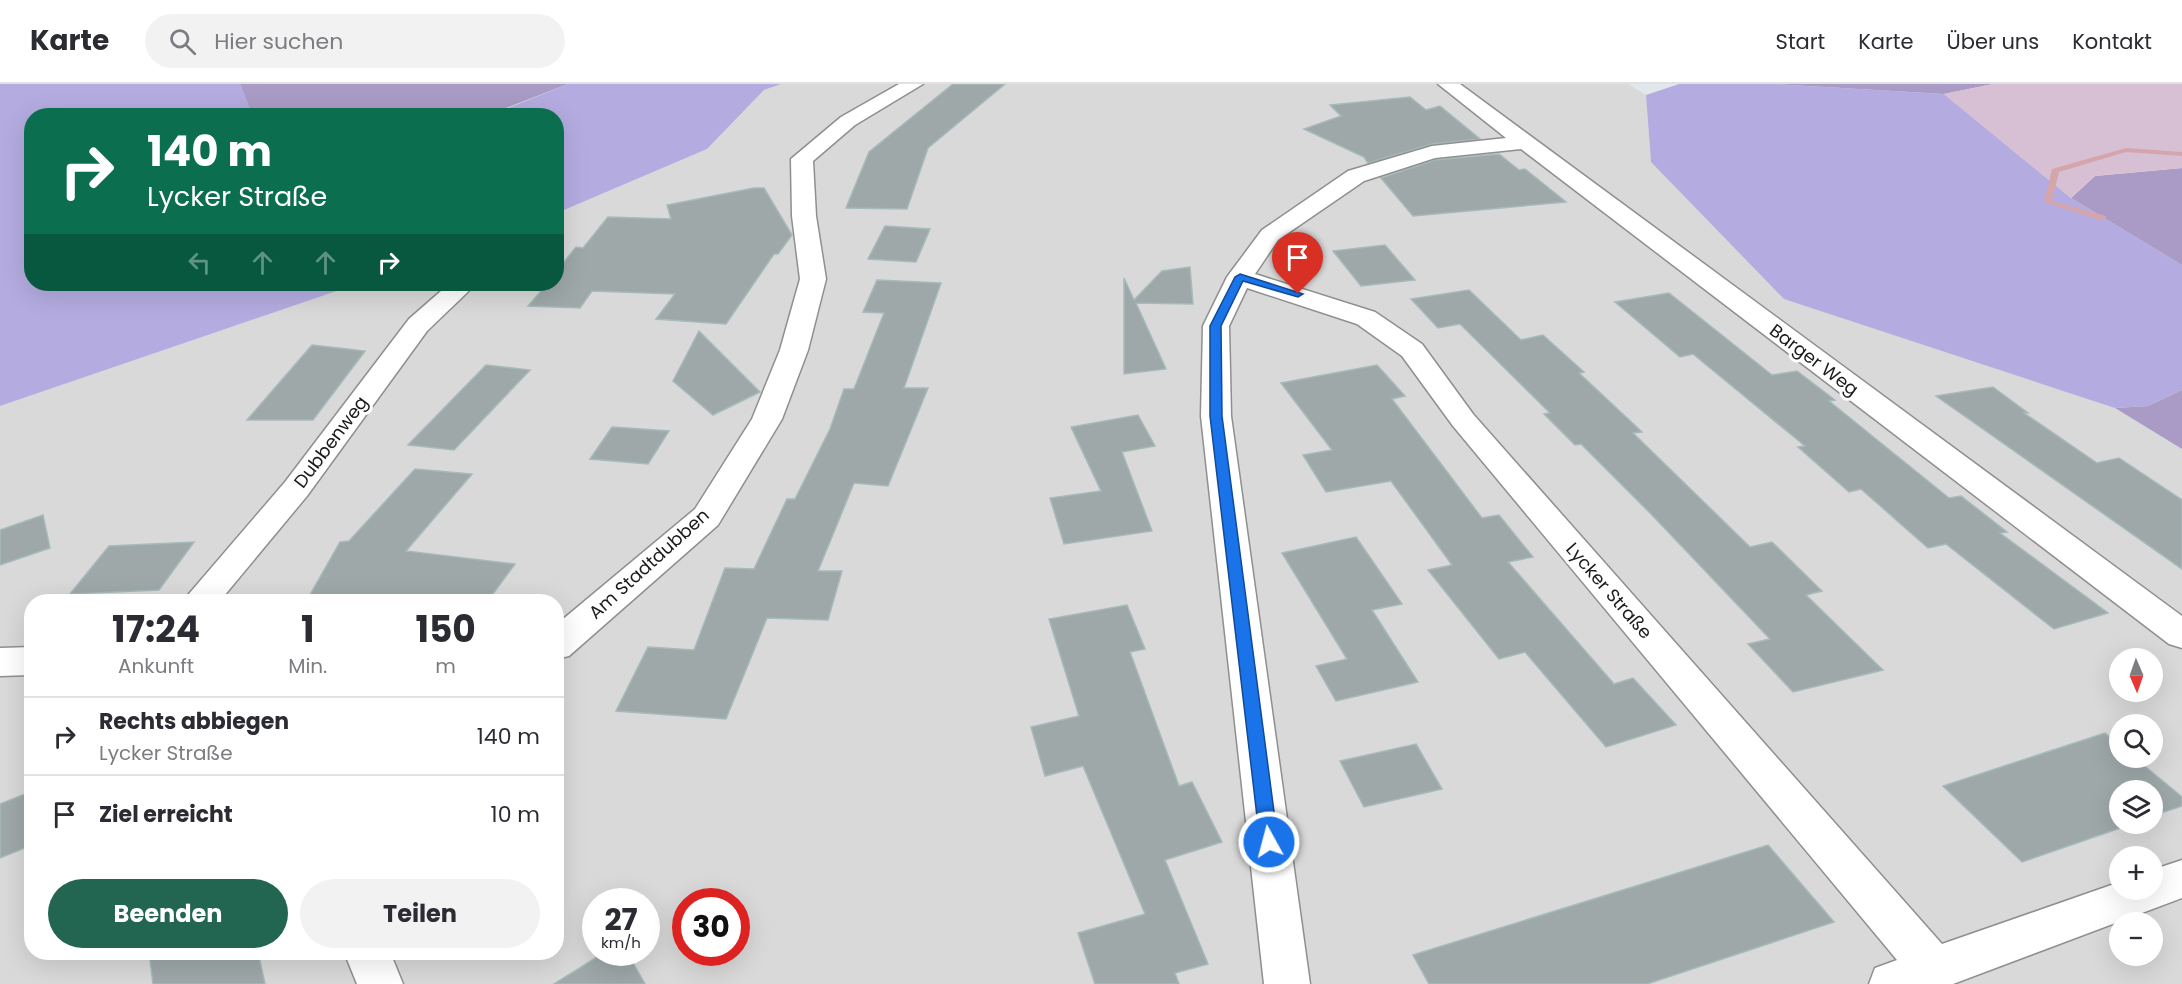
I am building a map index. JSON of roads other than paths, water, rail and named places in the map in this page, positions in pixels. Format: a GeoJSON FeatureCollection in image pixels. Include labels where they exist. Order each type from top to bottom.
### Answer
{"type":"FeatureCollection","features":[{"type":"Feature","properties":{"kind":"street","name":"Am Stadtdubben"},"geometry":{"type":"LineString","coordinates":[[564,639],[706,517],[768,419],[794,350],[813,279],[804,216],[802,159],[848,121],[913,84]]}},
{"type":"Feature","properties":{"kind":"street","name":"Barger Weg"},"geometry":{"type":"LineString","coordinates":[[1448,84],[2182,635]]}},
{"type":"Feature","properties":{"kind":"street"},"geometry":{"type":"LineString","coordinates":[[1287,984],[1216,416],[1216,326],[1240,277],[1270,234],[1356,176],[1432,152],[1524,142]]}},
{"type":"Feature","properties":{"kind":"street","name":"Lycker Straße"},"geometry":{"type":"LineString","coordinates":[[1240,277],[1366,318],[1412,350],[1463,420],[1935,971]]}},
{"type":"Feature","properties":{"kind":"street","name":"Dubbenweg"},"geometry":{"type":"LineString","coordinates":[[206,594],[296,489],[418,325],[455,291]]}},
{"type":"Feature","properties":{"kind":"street"},"geometry":{"type":"LineString","coordinates":[[0,662],[24,661]]}},
{"type":"Feature","properties":{"kind":"street"},"geometry":{"type":"LineString","coordinates":[[1892,984],[1935,971],[2182,879]]}},
{"type":"Feature","properties":{"kind":"street"},"geometry":{"type":"LineString","coordinates":[[370,960],[380,984]]}},
{"type":"Feature","properties":{"kind":"waterway"},"geometry":{"type":"LineString","coordinates":[[2103,218],[2048,202],[2055,171],[2126,150],[2182,154]]}}]}
